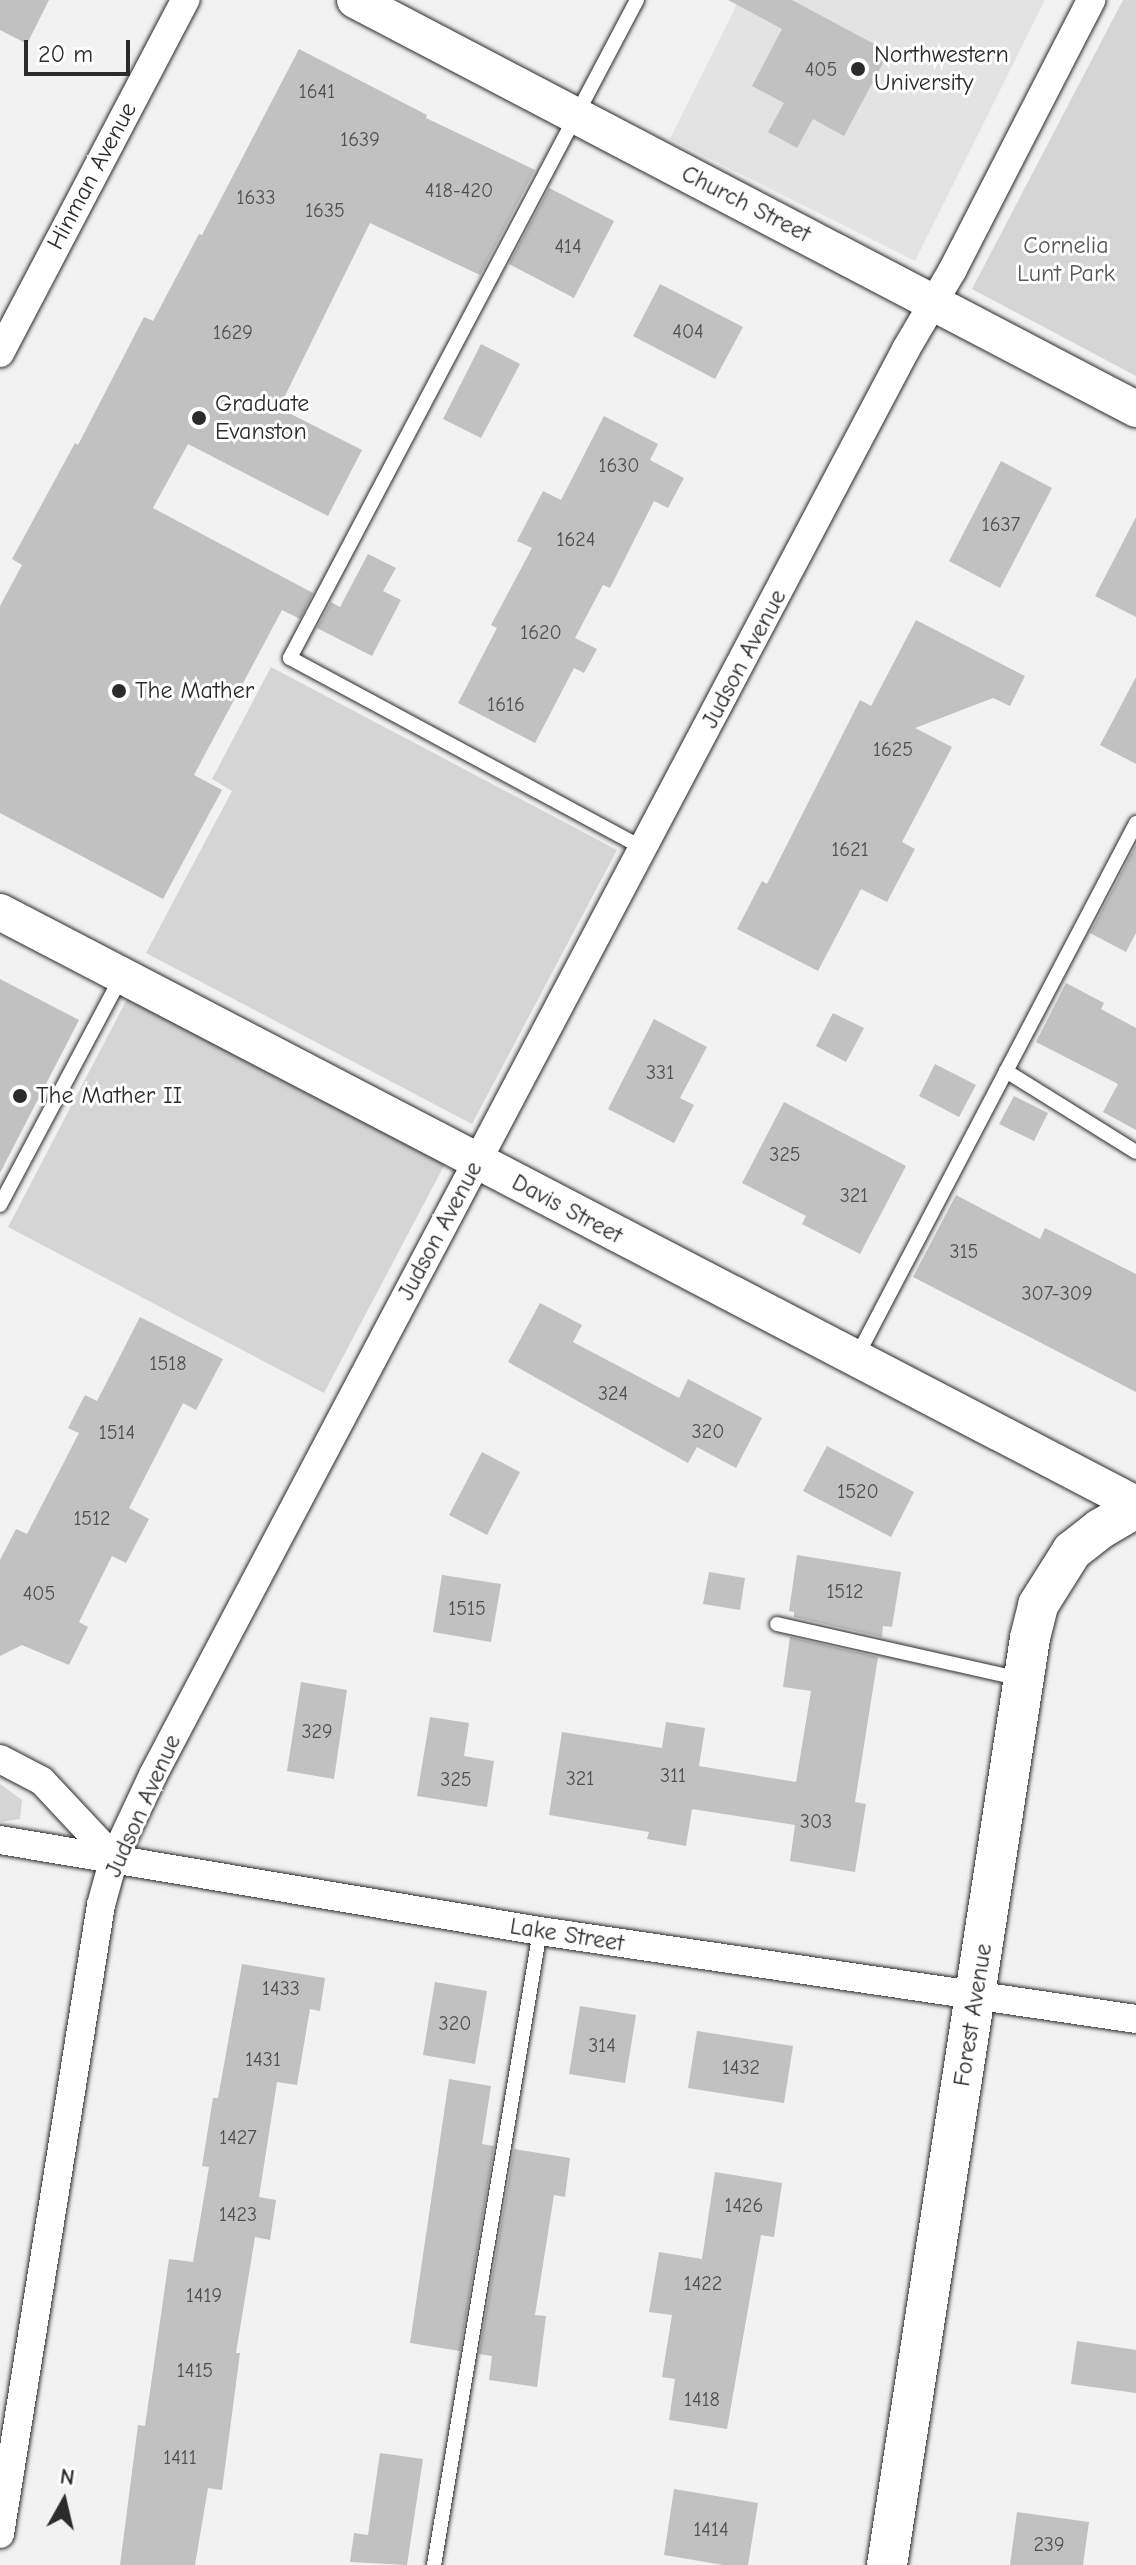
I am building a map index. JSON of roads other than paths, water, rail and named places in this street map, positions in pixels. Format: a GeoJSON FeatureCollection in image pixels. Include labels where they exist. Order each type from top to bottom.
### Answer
{"type":"FeatureCollection","features":[{"type":"Feature","properties":{"kind":"main road","name":"Forest Avenue"},"geometry":{"type":"LineString","coordinates":[[887,2565],[1038,1605],[1072,1551],[1136,1506]]}},
{"type":"Feature","properties":{"kind":"street","name":"Hinman Avenue"},"geometry":{"type":"LineString","coordinates":[[0,353],[185,0]]}},
{"type":"Feature","properties":{"kind":"street","name":"Church Street"},"geometry":{"type":"LineString","coordinates":[[355,0],[1136,409]]}},
{"type":"Feature","properties":{"kind":"street","name":"Judson Avenue"},"geometry":{"type":"LineString","coordinates":[[0,2534],[101,1905],[114,1858],[153,1775],[1091,0]]}},
{"type":"Feature","properties":{"kind":"street","name":"Davis Street"},"geometry":{"type":"LineString","coordinates":[[0,912],[1136,1506]]}},
{"type":"Feature","properties":{"kind":"street"},"geometry":{"type":"LineString","coordinates":[[0,1759],[42,1781],[114,1858]]}},
{"type":"Feature","properties":{"kind":"street","name":"Lake Street"},"geometry":{"type":"LineString","coordinates":[[0,1840],[540,1931],[1136,2019]]}},
{"type":"Feature","properties":{"kind":"lane"},"geometry":{"type":"LineString","coordinates":[[637,0],[290,658],[644,849]]}},
{"type":"Feature","properties":{"kind":"lane"},"geometry":{"type":"LineString","coordinates":[[855,1358],[1136,823]]}},
{"type":"Feature","properties":{"kind":"lane"},"geometry":{"type":"LineString","coordinates":[[0,1205],[122,976]]}},
{"type":"Feature","properties":{"kind":"lane"},"geometry":{"type":"LineString","coordinates":[[1006,1071],[1136,1152]]}},
{"type":"Feature","properties":{"kind":"lane"},"geometry":{"type":"LineString","coordinates":[[777,1624],[1024,1679]]}},
{"type":"Feature","properties":{"kind":"lane"},"geometry":{"type":"LineString","coordinates":[[434,2565],[540,1931]]}},
{"type":"Feature","properties":{"kind":"place","name":"Northwestern University"},"geometry":{"type":"Point","coordinates":[858,69]}},
{"type":"Feature","properties":{"kind":"place","name":"Graduate Evanston"},"geometry":{"type":"Point","coordinates":[199,418]}},
{"type":"Feature","properties":{"kind":"place","name":"The Mather"},"geometry":{"type":"Point","coordinates":[119,691]}},
{"type":"Feature","properties":{"kind":"place","name":"The Mather II"},"geometry":{"type":"Point","coordinates":[20,1096]}},
{"type":"Feature","properties":{"kind":"park label","name":"Cornelia Lunt Park"},"geometry":{"type":"Point","coordinates":[1066,260]}}]}
